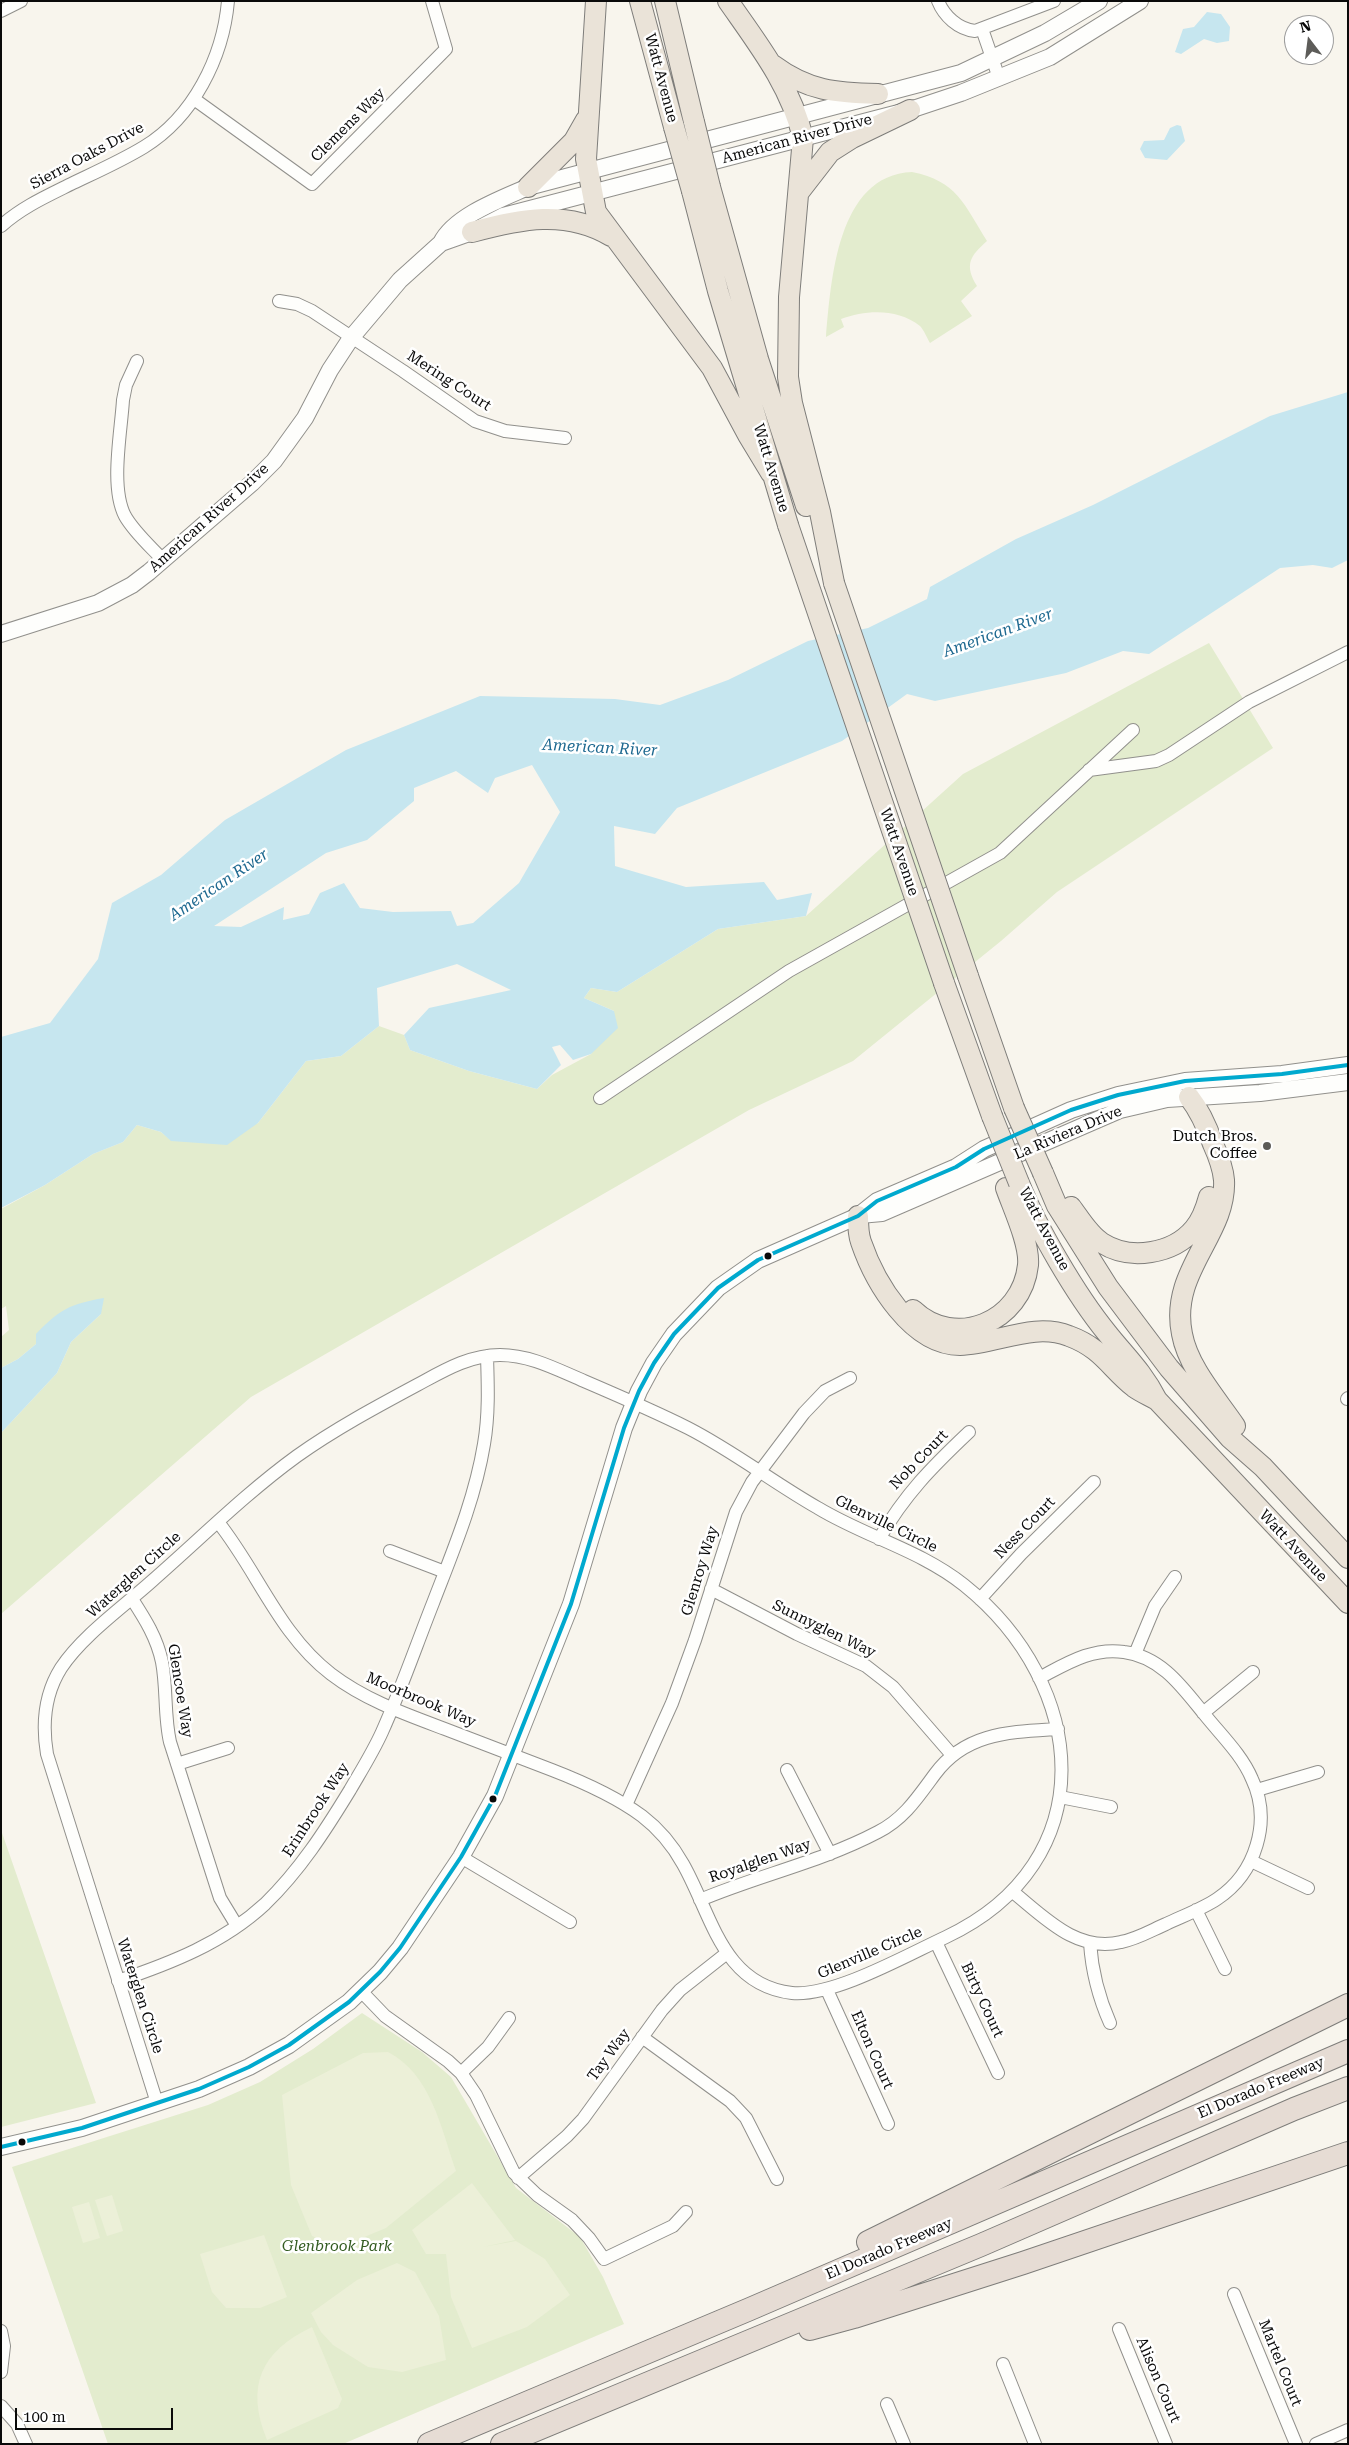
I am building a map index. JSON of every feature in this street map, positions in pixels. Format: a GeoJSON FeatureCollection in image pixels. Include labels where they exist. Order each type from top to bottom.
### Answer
{"type":"FeatureCollection","features":[{"type":"Feature","properties":{"kind":"highway"},"geometry":{"type":"LineString","coordinates":[[671,2342],[1052,2149],[1348,2005]]}},
{"type":"Feature","properties":{"kind":"highway","name":"El Dorado Freeway"},"geometry":{"type":"LineString","coordinates":[[429,2444],[1348,2051]]}},
{"type":"Feature","properties":{"kind":"highway","name":"El Dorado Freeway"},"geometry":{"type":"LineString","coordinates":[[502,2444],[1348,2088]]}},
{"type":"Feature","properties":{"kind":"highway"},"geometry":{"type":"LineString","coordinates":[[729,2350],[854,2317],[1348,2153]]}},
{"type":"Feature","properties":{"kind":"main road"},"geometry":{"type":"LineString","coordinates":[[596,1],[586,160],[596,212],[712,368],[738,413],[748,436],[771,473]]}},
{"type":"Feature","properties":{"kind":"main road","name":"Watt Avenue"},"geometry":{"type":"LineString","coordinates":[[640,1],[674,127],[701,189],[758,359],[815,515],[834,583],[1014,1108],[1057,1206],[1108,1287],[1169,1368],[1230,1438],[1263,1467],[1348,1558]]}},
{"type":"Feature","properties":{"kind":"main road","name":"Watt Avenue"},"geometry":{"type":"LineString","coordinates":[[665,1],[694,122],[701,189],[718,291],[771,473],[962,1034],[987,1118],[1013,1185],[1080,1294],[1107,1333],[1146,1378],[1157,1400],[1348,1603]]}},
{"type":"Feature","properties":{"kind":"main road"},"geometry":{"type":"LineString","coordinates":[[728,1],[772,64],[798,115],[803,138],[790,297],[788,377],[815,515]]}},
{"type":"Feature","properties":{"kind":"main road"},"geometry":{"type":"LineString","coordinates":[[772,64],[802,83],[821,89],[843,93],[878,94]]}},
{"type":"Feature","properties":{"kind":"main road"},"geometry":{"type":"LineString","coordinates":[[798,192],[830,152],[852,138],[910,110]]}},
{"type":"Feature","properties":{"kind":"main road"},"geometry":{"type":"LineString","coordinates":[[528,187],[574,141],[588,116]]}},
{"type":"Feature","properties":{"kind":"main road"},"geometry":{"type":"LineString","coordinates":[[472,232],[505,223],[553,218],[576,221],[598,228],[613,237]]}},
{"type":"Feature","properties":{"kind":"main road"},"geometry":{"type":"LineString","coordinates":[[1043,1173],[1083,1224],[1100,1242],[1112,1248],[1132,1253],[1160,1251],[1180,1242],[1195,1229],[1204,1215],[1211,1179],[1191,1113],[1190,1097]]}},
{"type":"Feature","properties":{"kind":"main road"},"geometry":{"type":"LineString","coordinates":[[1190,1097],[1200,1111],[1219,1158],[1224,1180],[1222,1203],[1218,1216],[1185,1282],[1180,1310],[1182,1335],[1203,1378],[1263,1467]]}},
{"type":"Feature","properties":{"kind":"main road"},"geometry":{"type":"LineString","coordinates":[[858,1216],[871,1235],[893,1285],[919,1316],[949,1327],[980,1326],[993,1321],[1007,1311],[1019,1296],[1025,1281],[1028,1263],[1013,1185]]}},
{"type":"Feature","properties":{"kind":"main road"},"geometry":{"type":"LineString","coordinates":[[858,1216],[860,1240],[870,1266],[888,1295],[904,1318],[936,1341],[960,1345],[1013,1334],[1041,1332],[1068,1335],[1092,1347],[1134,1387],[1157,1400]]}},
{"type":"Feature","properties":{"kind":"street"},"geometry":{"type":"LineString","coordinates":[[1,11],[21,1]]}},
{"type":"Feature","properties":{"kind":"street","name":"Sierra Oaks Drive"},"geometry":{"type":"LineString","coordinates":[[1,226],[26,207],[145,147],[172,125],[194,99],[207,76],[219,46],[228,1]]}},
{"type":"Feature","properties":{"kind":"street","name":"Clemens Way"},"geometry":{"type":"LineString","coordinates":[[194,99],[312,184],[446,49],[432,1]]}},
{"type":"Feature","properties":{"kind":"street"},"geometry":{"type":"LineString","coordinates":[[938,1],[944,15],[963,28],[975,31],[1054,1]]}},
{"type":"Feature","properties":{"kind":"street","name":"American River Drive"},"geometry":{"type":"LineString","coordinates":[[442,243],[446,232],[458,223],[494,202],[528,187],[961,73],[1045,33],[1099,1]]}},
{"type":"Feature","properties":{"kind":"street","name":"American River Drive"},"geometry":{"type":"LineString","coordinates":[[1,634],[98,603],[132,585],[252,483],[274,460],[305,418],[330,370],[351,338],[400,280],[442,243],[472,232],[503,216],[910,110],[999,78],[1050,57],[1140,1]]}},
{"type":"Feature","properties":{"kind":"street"},"geometry":{"type":"LineString","coordinates":[[982,29],[999,78]]}},
{"type":"Feature","properties":{"kind":"street","name":"Mering Court"},"geometry":{"type":"LineString","coordinates":[[279,301],[305,307],[404,370],[475,421],[505,431],[565,438]]}},
{"type":"Feature","properties":{"kind":"street"},"geometry":{"type":"LineString","coordinates":[[137,361],[126,385],[123,400],[118,494],[122,509],[130,523],[163,560]]}},
{"type":"Feature","properties":{"kind":"street"},"geometry":{"type":"LineString","coordinates":[[1089,770],[1156,761],[1169,755],[1249,702],[1348,652]]}},
{"type":"Feature","properties":{"kind":"street"},"geometry":{"type":"LineString","coordinates":[[600,1098],[789,971],[1000,853],[1133,730]]}},
{"type":"Feature","properties":{"kind":"street","name":"La Riviera Drive"},"geometry":{"type":"LineString","coordinates":[[1,2147],[82,2128],[206,2086],[264,2060],[319,2024],[361,1991],[405,1942],[461,1857],[495,1796],[571,1604],[633,1403],[664,1347],[695,1310],[718,1288],[758,1260],[858,1216],[877,1201],[956,1167],[984,1149],[1071,1110],[1118,1095],[1185,1081],[1229,1076],[1282,1074],[1348,1065]]}},
{"type":"Feature","properties":{"kind":"street","name":"La Riviera Drive"},"geometry":{"type":"LineString","coordinates":[[858,1216],[882,1213],[1120,1110],[1190,1097],[1260,1094],[1348,1082]]}},
{"type":"Feature","properties":{"kind":"street","name":"Waterglen Circle"},"geometry":{"type":"LineString","coordinates":[[157,2103],[47,1754],[44,1723],[49,1693],[63,1665],[78,1647],[218,1522],[291,1461],[349,1422],[457,1364],[487,1356],[518,1356],[533,1359],[633,1403]]}},
{"type":"Feature","properties":{"kind":"street","name":"Erinbrook Way"},"geometry":{"type":"LineString","coordinates":[[118,1981],[183,1957],[237,1926],[287,1882],[311,1851],[372,1753],[392,1709],[445,1572],[470,1499],[484,1446],[489,1407],[487,1356]]}},
{"type":"Feature","properties":{"kind":"street","name":"Glenroy Way"},"geometry":{"type":"LineString","coordinates":[[626,1805],[672,1703],[736,1512],[760,1472],[815,1401],[837,1384],[850,1378]]}},
{"type":"Feature","properties":{"kind":"street","name":"Glenville Circle"},"geometry":{"type":"LineString","coordinates":[[512,1754],[577,1780],[626,1805],[639,1814],[664,1837],[684,1865],[727,1953],[742,1971],[770,1988],[801,1994],[827,1990],[936,1942],[981,1918],[1013,1892],[1036,1861],[1052,1827],[1060,1797],[1062,1762],[1054,1712],[1039,1678],[1008,1630],[980,1599],[935,1565],[831,1516],[687,1427],[633,1403]]}},
{"type":"Feature","properties":{"kind":"street","name":"Nob Court"},"geometry":{"type":"LineString","coordinates":[[879,1538],[900,1504],[914,1486],[969,1432]]}},
{"type":"Feature","properties":{"kind":"street","name":"Ness Court"},"geometry":{"type":"LineString","coordinates":[[980,1599],[1021,1554],[1094,1482]]}},
{"type":"Feature","properties":{"kind":"street","name":"Moorbrook Way"},"geometry":{"type":"LineString","coordinates":[[218,1522],[251,1569],[273,1609],[304,1650],[337,1678],[358,1692],[392,1709],[512,1754]]}},
{"type":"Feature","properties":{"kind":"street"},"geometry":{"type":"LineString","coordinates":[[390,1550],[445,1572]]}},
{"type":"Feature","properties":{"kind":"street"},"geometry":{"type":"LineString","coordinates":[[1135,1654],[1155,1606],[1175,1577]]}},
{"type":"Feature","properties":{"kind":"street","name":"Sunnyglen Way"},"geometry":{"type":"LineString","coordinates":[[711,1589],[797,1634],[866,1666],[880,1676],[952,1755]]}},
{"type":"Feature","properties":{"kind":"street","name":"Glencoe Way"},"geometry":{"type":"LineString","coordinates":[[132,1599],[148,1624],[162,1660],[167,1728],[177,1764],[220,1898],[237,1926]]}},
{"type":"Feature","properties":{"kind":"street"},"geometry":{"type":"LineString","coordinates":[[1013,1892],[1068,1935],[1090,1943],[1122,1942],[1219,1898],[1232,1887],[1251,1860],[1258,1839],[1260,1822],[1256,1790],[1244,1764],[1168,1673],[1150,1660],[1135,1654],[1109,1651],[1094,1653],[1080,1658],[1039,1678]]}},
{"type":"Feature","properties":{"kind":"street"},"geometry":{"type":"LineString","coordinates":[[1203,1713],[1253,1672]]}},
{"type":"Feature","properties":{"kind":"street","name":"Royalglen Way"},"geometry":{"type":"LineString","coordinates":[[700,1900],[737,1884],[830,1854],[877,1833],[900,1818],[914,1805],[935,1774],[952,1755],[972,1742],[996,1734],[1058,1729]]}},
{"type":"Feature","properties":{"kind":"street","name":"Glencoe Way"},"geometry":{"type":"LineString","coordinates":[[177,1764],[228,1748]]}},
{"type":"Feature","properties":{"kind":"street","name":"Royalglen Way"},"geometry":{"type":"LineString","coordinates":[[787,1770],[830,1854]]}},
{"type":"Feature","properties":{"kind":"street"},"geometry":{"type":"LineString","coordinates":[[1256,1790],[1318,1772]]}},
{"type":"Feature","properties":{"kind":"street"},"geometry":{"type":"LineString","coordinates":[[1060,1797],[1111,1807]]}},
{"type":"Feature","properties":{"kind":"street"},"geometry":{"type":"LineString","coordinates":[[461,1857],[570,1922]]}},
{"type":"Feature","properties":{"kind":"street"},"geometry":{"type":"LineString","coordinates":[[1251,1860],[1308,1888]]}},
{"type":"Feature","properties":{"kind":"street"},"geometry":{"type":"LineString","coordinates":[[1196,1910],[1225,1969]]}},
{"type":"Feature","properties":{"kind":"street","name":"Birty Court"},"geometry":{"type":"LineString","coordinates":[[936,1942],[998,2072]]}},
{"type":"Feature","properties":{"kind":"street"},"geometry":{"type":"LineString","coordinates":[[1090,1943],[1092,1968],[1097,1991],[1110,2023]]}},
{"type":"Feature","properties":{"kind":"street","name":"Tay Way"},"geometry":{"type":"LineString","coordinates":[[518,2178],[567,2136],[583,2119],[642,2037],[680,1990],[727,1953]]}},
{"type":"Feature","properties":{"kind":"street","name":"Elton Court"},"geometry":{"type":"LineString","coordinates":[[827,1990],[888,2124]]}},
{"type":"Feature","properties":{"kind":"street"},"geometry":{"type":"LineString","coordinates":[[361,1991],[385,2016],[448,2060],[461,2073],[471,2086],[506,2161],[518,2178],[537,2195],[572,2220],[589,2238],[604,2259],[672,2226],[686,2212]]}},
{"type":"Feature","properties":{"kind":"street"},"geometry":{"type":"LineString","coordinates":[[461,2073],[488,2047],[509,2018]]}},
{"type":"Feature","properties":{"kind":"street"},"geometry":{"type":"LineString","coordinates":[[642,2037],[730,2100],[741,2112],[777,2179]]}},
{"type":"Feature","properties":{"kind":"street","name":"Martel Court"},"geometry":{"type":"LineString","coordinates":[[1234,2294],[1296,2444]]}},
{"type":"Feature","properties":{"kind":"street","name":"Alison Court"},"geometry":{"type":"LineString","coordinates":[[1119,2329],[1166,2444]]}},
{"type":"Feature","properties":{"kind":"street"},"geometry":{"type":"LineString","coordinates":[[1,2331],[4,2346],[1,2372]]}},
{"type":"Feature","properties":{"kind":"street"},"geometry":{"type":"LineString","coordinates":[[1003,2364],[1035,2444]]}},
{"type":"Feature","properties":{"kind":"street"},"geometry":{"type":"LineString","coordinates":[[887,2404],[904,2444]]}},
{"type":"Feature","properties":{"kind":"street"},"geometry":{"type":"LineString","coordinates":[[1,2406],[17,2424],[26,2444]]}},
{"type":"Feature","properties":{"kind":"street"},"geometry":{"type":"LineString","coordinates":[[1316,2444],[1348,2430]]}},
{"type":"Feature","properties":{"kind":"green space"},"geometry":{"type":"Polygon","coordinates":[[[912,172],[939,181],[958,196],[987,241],[976,251],[971,261],[971,272],[977,286],[961,301],[972,316],[930,343],[920,326],[911,320],[881,312],[841,319],[844,327],[826,337],[836,261],[843,235],[853,211],[868,191],[887,178],[912,172]]]}},
{"type":"Feature","properties":{"kind":"green space"},"geometry":{"type":"Polygon","coordinates":[[[1209,643],[1273,748],[1057,892],[1001,941],[853,1061],[749,1110],[251,1397],[1,1614],[1,1433],[57,1373],[71,1342],[101,1314],[36,1344],[18,1359],[1,1368],[1,1337],[9,1330],[6,1306],[1,1309],[1,1209],[45,1185],[93,1154],[123,1142],[137,1125],[161,1132],[172,1141],[258,1123],[306,1061],[341,1056],[379,1026],[404,1035],[410,1050],[469,1071],[537,1089],[552,1075],[591,1054],[614,1011],[584,998],[591,988],[617,992],[718,929],[806,916],[963,774],[1209,643]]]}},
{"type":"Feature","properties":{"kind":"green space"},"geometry":{"type":"Polygon","coordinates":[[[1,1830],[96,2103],[1,2127],[1,1830]]]}},
{"type":"Feature","properties":{"kind":"green space","name":"Glenbrook Park"},"geometry":{"type":"Polygon","coordinates":[[[362,2013],[422,2052],[451,2077],[516,2188],[580,2237],[603,2277],[624,2324],[343,2444],[108,2444],[12,2167],[208,2105],[260,2082],[313,2049],[362,2013]]]}},
{"type":"Feature","properties":{"kind":"green space"},"geometry":{"type":"Polygon","coordinates":[[[388,2052],[403,2062],[415,2074],[424,2088],[433,2104],[456,2171],[386,2228],[340,2247],[312,2236],[291,2185],[282,2095],[363,2053],[388,2052]]]}},
{"type":"Feature","properties":{"kind":"green space"},"geometry":{"type":"Polygon","coordinates":[[[472,2183],[515,2240],[483,2247],[516,2241],[545,2259],[570,2295],[527,2327],[472,2348],[451,2297],[446,2254],[426,2254],[412,2230],[472,2183]]]}},
{"type":"Feature","properties":{"kind":"green space"},"geometry":{"type":"Polygon","coordinates":[[[112,2195],[123,2231],[107,2236],[95,2200],[112,2195]]]}},
{"type":"Feature","properties":{"kind":"green space"},"geometry":{"type":"Polygon","coordinates":[[[89,2202],[100,2238],[83,2243],[72,2207],[89,2202]]]}},
{"type":"Feature","properties":{"kind":"green space"},"geometry":{"type":"Polygon","coordinates":[[[264,2235],[287,2297],[260,2308],[226,2308],[212,2292],[200,2254],[264,2235]]]}},
{"type":"Feature","properties":{"kind":"green space"},"geometry":{"type":"Polygon","coordinates":[[[397,2263],[415,2272],[439,2316],[446,2360],[402,2372],[368,2367],[333,2345],[321,2332],[311,2313],[357,2280],[397,2263]]]}},
{"type":"Feature","properties":{"kind":"green space"},"geometry":{"type":"Polygon","coordinates":[[[312,2327],[342,2399],[338,2408],[267,2440],[258,2403],[258,2387],[262,2372],[280,2347],[312,2327]]]}},
{"type":"Feature","properties":{"kind":"water"},"geometry":{"type":"Polygon","coordinates":[[[1207,12],[1221,14],[1230,27],[1229,41],[1217,43],[1204,39],[1181,54],[1175,52],[1183,29],[1194,27],[1207,12]]]}},
{"type":"Feature","properties":{"kind":"water"},"geometry":{"type":"Polygon","coordinates":[[[1177,125],[1181,126],[1185,141],[1167,160],[1145,158],[1140,149],[1144,141],[1164,140],[1170,128],[1177,125]]]}},
{"type":"Feature","properties":{"kind":"water","name":"American River"},"geometry":{"type":"Polygon","coordinates":[[[1348,392],[1348,560],[1332,568],[1313,565],[1280,568],[1149,654],[1123,651],[1066,673],[935,701],[907,694],[842,741],[677,808],[655,834],[614,826],[615,866],[686,887],[764,882],[777,900],[812,893],[806,916],[718,929],[617,992],[591,988],[584,998],[614,1011],[618,1028],[591,1054],[573,1060],[560,1045],[552,1047],[561,1065],[537,1089],[469,1071],[410,1050],[404,1035],[429,1008],[511,990],[457,964],[377,988],[379,1026],[341,1056],[306,1061],[258,1123],[227,1145],[171,1141],[161,1132],[137,1125],[123,1142],[93,1154],[45,1185],[1,1208],[1,1037],[50,1023],[98,959],[112,903],[161,875],[225,820],[346,750],[480,696],[615,699],[660,705],[728,680],[808,641],[868,628],[927,599],[930,587],[1016,539],[1093,505],[1270,416],[1348,392]],[[532,765],[495,778],[488,793],[456,771],[414,788],[414,801],[367,840],[326,853],[214,926],[241,927],[284,907],[283,920],[309,914],[320,893],[344,883],[360,908],[393,912],[451,911],[457,926],[473,923],[519,883],[560,812],[532,765]]]}},
{"type":"Feature","properties":{"kind":"water"},"geometry":{"type":"Polygon","coordinates":[[[104,1298],[101,1314],[71,1342],[57,1373],[1,1433],[1,1368],[18,1359],[36,1344],[36,1334],[59,1313],[74,1305],[104,1298]]]}},
{"type":"Feature","properties":{"kind":"transit line"},"geometry":{"type":"LineString","coordinates":[[1,2147],[82,2128],[199,2089],[249,2067],[289,2045],[349,2002],[380,1972],[400,1948],[461,1857],[495,1796],[571,1604],[624,1428],[639,1391],[654,1363],[674,1334],[718,1288],[758,1260],[858,1216],[877,1201],[956,1167],[984,1149],[1071,1110],[1118,1095],[1185,1081],[1282,1074],[1348,1065]]}},
{"type":"Feature","properties":{"kind":"place","name":"Dutch Bros. Coffee"},"geometry":{"type":"Point","coordinates":[1267,1146]}}]}
